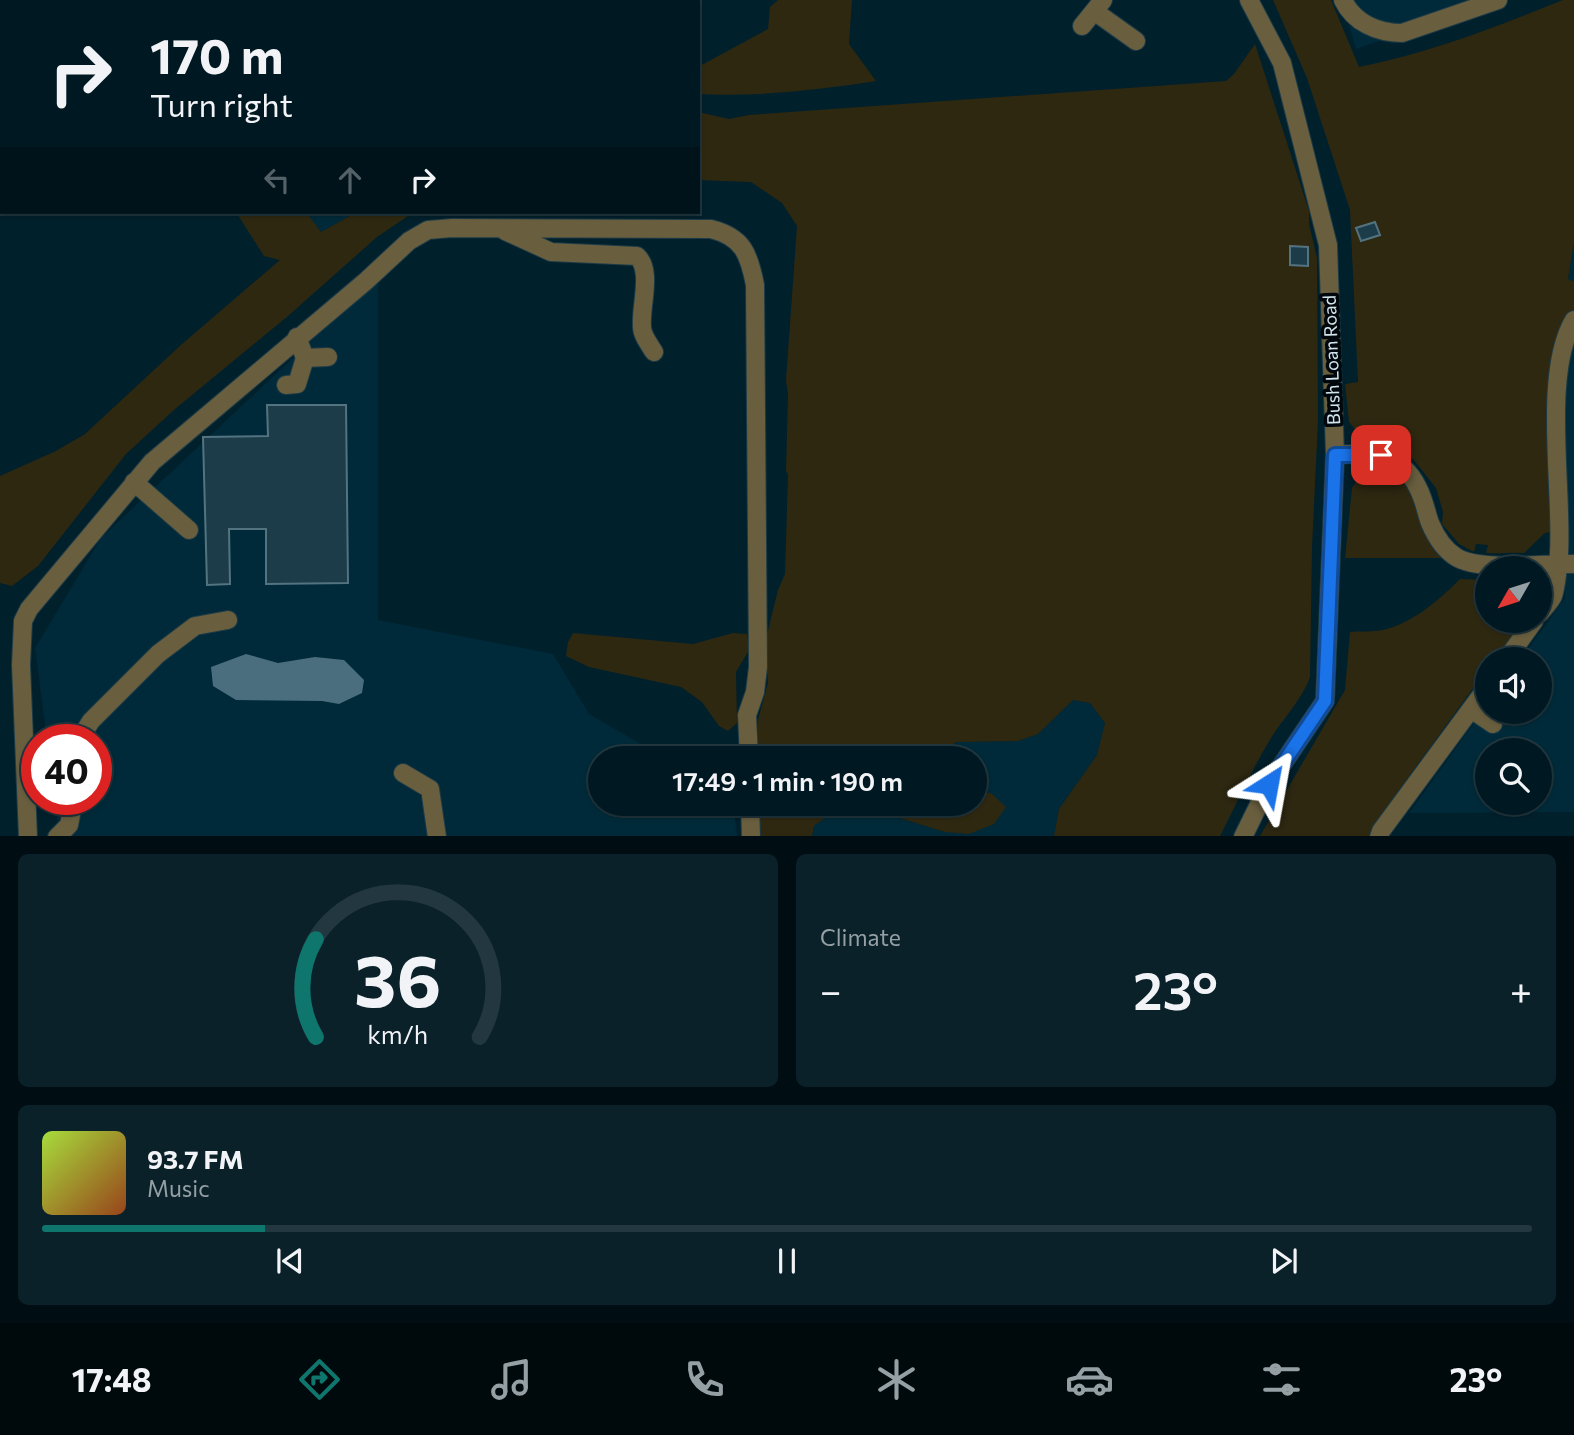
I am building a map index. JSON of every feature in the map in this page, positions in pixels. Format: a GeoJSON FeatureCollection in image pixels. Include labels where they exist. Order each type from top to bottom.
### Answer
{"type":"FeatureCollection","features":[{"type":"Feature","properties":{"kind":"street","name":"Bush Loan Road"},"geometry":{"type":"LineString","coordinates":[[1243,836],[1269,784],[1325,701],[1335,455],[1328,245],[1282,63],[1249,0]]}},
{"type":"Feature","properties":{"kind":"street"},"geometry":{"type":"LineString","coordinates":[[1343,0],[1347,9],[1365,25],[1387,33],[1402,33],[1498,0]]}},
{"type":"Feature","properties":{"kind":"street"},"geometry":{"type":"LineString","coordinates":[[1082,26],[1099,6],[1136,41]]}},
{"type":"Feature","properties":{"kind":"street"},"geometry":{"type":"LineString","coordinates":[[499,228],[551,252],[637,256],[642,261],[644,276],[642,330],[653,352]]}},
{"type":"Feature","properties":{"kind":"street"},"geometry":{"type":"LineString","coordinates":[[28,836],[21,665],[23,621],[29,609],[152,463],[366,281],[409,241],[428,230],[711,229],[724,232],[740,243],[751,260],[755,285],[758,667],[755,692],[747,715],[748,746]]}},
{"type":"Feature","properties":{"kind":"street"},"geometry":{"type":"LineString","coordinates":[[1552,597],[1566,564],[1560,535],[1567,332],[1574,320]]}},
{"type":"Feature","properties":{"kind":"street"},"geometry":{"type":"LineString","coordinates":[[285,385],[297,384],[305,358],[297,337]]}},
{"type":"Feature","properties":{"kind":"street"},"geometry":{"type":"LineString","coordinates":[[305,358],[328,357]]}},
{"type":"Feature","properties":{"kind":"street"},"geometry":{"type":"LineString","coordinates":[[1335,455],[1381,455],[1402,465],[1420,490],[1436,537],[1456,558],[1483,565],[1566,564]]}},
{"type":"Feature","properties":{"kind":"street"},"geometry":{"type":"LineString","coordinates":[[134,482],[189,530]]}},
{"type":"Feature","properties":{"kind":"street"},"geometry":{"type":"LineString","coordinates":[[88,724],[158,654],[195,626],[228,620]]}},
{"type":"Feature","properties":{"kind":"street"},"geometry":{"type":"LineString","coordinates":[[1379,836],[1475,704]]}},
{"type":"Feature","properties":{"kind":"street"},"geometry":{"type":"LineString","coordinates":[[1471,709],[1475,712]]}},
{"type":"Feature","properties":{"kind":"street"},"geometry":{"type":"LineString","coordinates":[[403,773],[430,789],[437,836]]}},
{"type":"Feature","properties":{"kind":"street"},"geometry":{"type":"LineString","coordinates":[[57,836],[69,825],[71,815]]}},
{"type":"Feature","properties":{"kind":"street"},"geometry":{"type":"LineString","coordinates":[[750,816],[751,836]]}},
{"type":"Feature","properties":{"kind":"shaded area"},"geometry":{"type":"Polygon","coordinates":[[[778,0],[852,0],[849,44],[876,81],[787,92],[700,94],[700,66],[768,29],[770,7],[778,0]]]}},
{"type":"Feature","properties":{"kind":"shaded area"},"geometry":{"type":"Polygon","coordinates":[[[1273,0],[1331,0],[1359,67],[1437,47],[1563,0],[1574,0],[1574,241],[1568,279],[1574,282],[1574,309],[1560,330],[1553,368],[1552,532],[1545,533],[1524,553],[1486,553],[1488,545],[1476,544],[1474,552],[1459,544],[1442,524],[1443,512],[1436,488],[1413,459],[1359,434],[1349,422],[1345,384],[1358,382],[1350,210],[1307,78],[1273,0]]]}},
{"type":"Feature","properties":{"kind":"shaded area"},"geometry":{"type":"Polygon","coordinates":[[[1342,0],[1496,0],[1356,49],[1342,0]]]}},
{"type":"Feature","properties":{"kind":"shaded area"},"geometry":{"type":"Polygon","coordinates":[[[1255,44],[1309,211],[1309,224],[1317,258],[1318,421],[1310,677],[1261,754],[1220,836],[1054,836],[1059,809],[1097,755],[1105,723],[1090,703],[1073,700],[1038,734],[1018,741],[956,742],[950,746],[757,746],[758,720],[768,683],[765,643],[778,590],[785,574],[788,475],[786,380],[797,226],[782,203],[751,182],[700,180],[700,112],[729,119],[749,115],[1226,81],[1255,44]]]}},
{"type":"Feature","properties":{"kind":"shaded area"},"geometry":{"type":"Polygon","coordinates":[[[237,214],[308,214],[321,232],[353,214],[411,214],[377,237],[126,454],[38,566],[12,586],[0,583],[0,476],[56,451],[85,434],[182,344],[280,260],[264,256],[237,214]]]}},
{"type":"Feature","properties":{"kind":"shaded area"},"geometry":{"type":"Polygon","coordinates":[[[308,214],[353,214],[321,232],[308,214]]]}},
{"type":"Feature","properties":{"kind":"shaded area"},"geometry":{"type":"Polygon","coordinates":[[[1574,241],[1574,812],[1552,812],[1552,738],[1475,738],[1475,813],[1409,813],[1475,722],[1475,724],[1552,724],[1552,647],[1529,647],[1539,634],[1552,634],[1552,616],[1565,598],[1566,292],[1574,241]]]}},
{"type":"Feature","properties":{"kind":"shaded area"},"geometry":{"type":"Polygon","coordinates":[[[378,278],[378,620],[553,654],[589,714],[644,746],[588,746],[588,816],[735,816],[737,836],[59,836],[57,815],[112,815],[112,724],[45,724],[35,648],[101,538],[378,278]]]}},
{"type":"Feature","properties":{"kind":"shaded area"},"geometry":{"type":"Polygon","coordinates":[[[1387,466],[1403,479],[1414,499],[1426,535],[1442,558],[1345,558],[1352,488],[1360,476],[1372,471],[1371,467],[1387,466]]]}},
{"type":"Feature","properties":{"kind":"shaded area"},"geometry":{"type":"Polygon","coordinates":[[[1460,579],[1475,580],[1475,634],[1513,634],[1504,647],[1475,647],[1475,685],[1372,827],[1369,836],[1260,836],[1345,690],[1350,632],[1394,627],[1434,603],[1460,579]]]}},
{"type":"Feature","properties":{"kind":"shaded area"},"geometry":{"type":"Polygon","coordinates":[[[573,633],[693,644],[733,633],[747,634],[749,650],[736,672],[737,723],[728,731],[719,726],[702,702],[681,687],[589,667],[566,656],[568,642],[573,633]]]}},
{"type":"Feature","properties":{"kind":"shaded area"},"geometry":{"type":"Polygon","coordinates":[[[246,654],[278,663],[315,657],[344,660],[364,680],[362,693],[339,704],[322,701],[236,700],[213,686],[211,667],[246,654]]]}},
{"type":"Feature","properties":{"kind":"shaded area"},"geometry":{"type":"Polygon","coordinates":[[[1073,700],[1090,703],[1105,723],[1097,755],[1059,809],[1054,836],[812,836],[814,826],[827,816],[893,816],[945,832],[964,816],[987,816],[987,796],[991,793],[987,793],[987,746],[950,746],[956,742],[1017,741],[1038,734],[1073,700]]]}},
{"type":"Feature","properties":{"kind":"shaded area"},"geometry":{"type":"Polygon","coordinates":[[[987,793],[991,793],[1006,807],[994,824],[969,834],[945,832],[893,816],[987,816],[987,793]]]}},
{"type":"Feature","properties":{"kind":"shaded area"},"geometry":{"type":"Polygon","coordinates":[[[758,816],[827,816],[814,826],[812,836],[758,836],[758,816]]]}},
{"type":"Feature","properties":{"kind":"building"},"geometry":{"type":"Polygon","coordinates":[[[1375,222],[1380,235],[1361,241],[1356,228],[1375,222]]]}},
{"type":"Feature","properties":{"kind":"building"},"geometry":{"type":"Polygon","coordinates":[[[1290,246],[1308,247],[1308,266],[1290,265],[1290,246]]]}},
{"type":"Feature","properties":{"kind":"building"},"geometry":{"type":"Polygon","coordinates":[[[267,405],[346,405],[348,583],[266,584],[266,529],[229,529],[230,584],[207,585],[203,437],[268,436],[267,405]]]}},
{"type":"Feature","properties":{"kind":"route"},"geometry":{"type":"LineString","coordinates":[[1269,784],[1325,701],[1335,455],[1381,455]]}}]}
